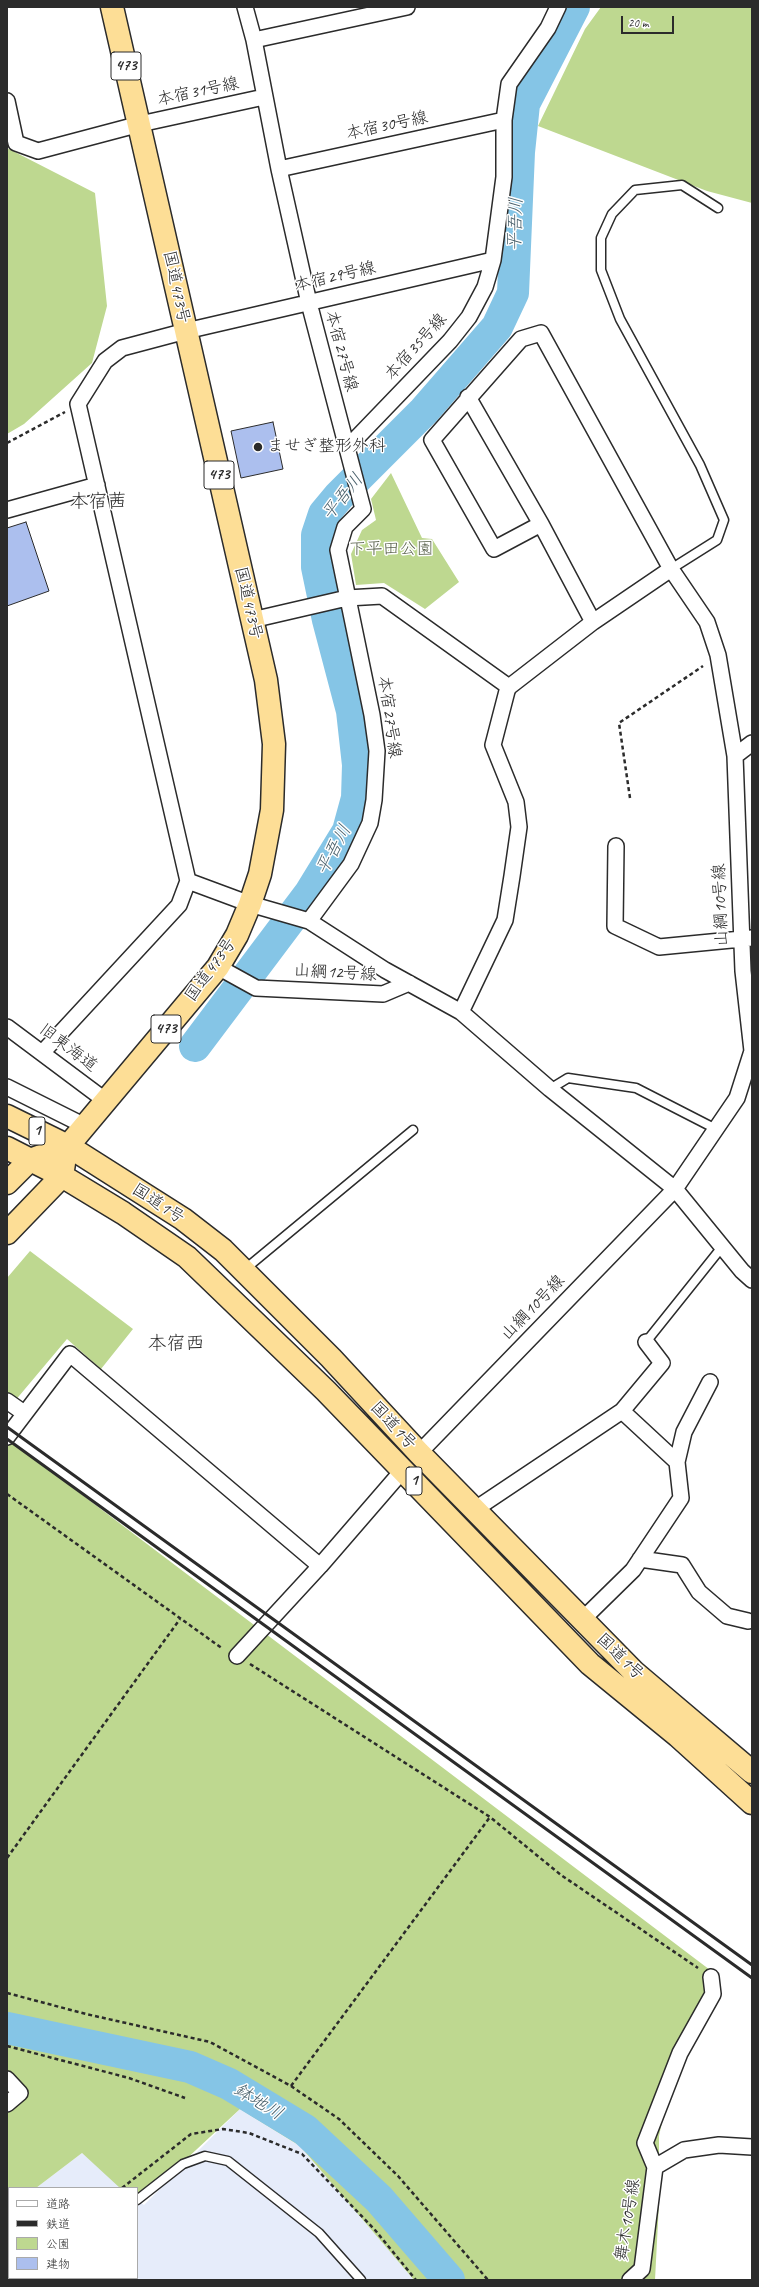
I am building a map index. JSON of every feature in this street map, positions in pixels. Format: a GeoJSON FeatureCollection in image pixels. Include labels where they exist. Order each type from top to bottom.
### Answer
{"type":"FeatureCollection","features":[{"type":"Feature","properties":{"kind":"highway","name":"国道473号"},"geometry":{"type":"LineString","coordinates":[[68,1146],[218,967],[237,935],[250,904],[260,874],[268,838],[275,776],[272,715],[252,620],[140,124],[112,7]]}},
{"type":"Feature","properties":{"kind":"highway","name":"国道1号"},"geometry":{"type":"LineString","coordinates":[[7,1116],[68,1146],[183,1219],[223,1250],[331,1358],[474,1510],[634,1672],[750,1766]]}},
{"type":"Feature","properties":{"kind":"highway","name":"473"},"geometry":{"type":"LineString","coordinates":[[7,1183],[30,1160],[68,1146]]}},
{"type":"Feature","properties":{"kind":"highway","name":"473"},"geometry":{"type":"LineString","coordinates":[[62,1176],[68,1146]]}},
{"type":"Feature","properties":{"kind":"highway","name":"国道1号"},"geometry":{"type":"LineString","coordinates":[[7,1148],[62,1176],[123,1213],[187,1257],[326,1391],[590,1664],[678,1736],[752,1804]]}},
{"type":"Feature","properties":{"kind":"highway"},"geometry":{"type":"LineString","coordinates":[[7,1233],[62,1176]]}},
{"type":"Feature","properties":{"kind":"street"},"geometry":{"type":"LineString","coordinates":[[245,7],[254,40],[407,7]]}},
{"type":"Feature","properties":{"kind":"street"},"geometry":{"type":"LineString","coordinates":[[504,120],[509,84],[548,28],[558,7]]}},
{"type":"Feature","properties":{"kind":"street","name":"本宿27号線"},"geometry":{"type":"LineString","coordinates":[[254,40],[279,169],[309,303],[363,509],[345,527],[338,550],[364,674],[377,750],[374,800],[370,823],[352,864],[309,921]]}},
{"type":"Feature","properties":{"kind":"street","name":"本宿31号線"},"geometry":{"type":"LineString","coordinates":[[12,141],[38,151],[140,124],[264,97]]}},
{"type":"Feature","properties":{"kind":"street"},"geometry":{"type":"LineString","coordinates":[[7,101],[12,141]]}},
{"type":"Feature","properties":{"kind":"street","name":"本宿30号線"},"geometry":{"type":"LineString","coordinates":[[279,169],[504,120]]}},
{"type":"Feature","properties":{"kind":"street","name":"本宿35号線"},"geometry":{"type":"LineString","coordinates":[[349,454],[450,341],[469,316],[485,287],[493,260],[504,177],[504,120]]}},
{"type":"Feature","properties":{"kind":"street","name":"本宿29号線"},"geometry":{"type":"LineString","coordinates":[[78,404],[105,362],[122,348],[186,331],[493,260]]}},
{"type":"Feature","properties":{"kind":"street","name":"山綱10号線"},"geometry":{"type":"LineString","coordinates":[[419,1453],[675,1189],[737,1098],[752,1051],[747,939],[735,756],[718,656],[707,622],[671,569],[541,333],[521,339],[468,397]]}},
{"type":"Feature","properties":{"kind":"street"},"geometry":{"type":"LineString","coordinates":[[541,524],[494,549],[432,440],[468,397],[541,524],[593,622]]}},
{"type":"Feature","properties":{"kind":"street"},"geometry":{"type":"LineString","coordinates":[[42,1053],[179,904],[188,881],[78,404]]}},
{"type":"Feature","properties":{"kind":"street"},"geometry":{"type":"LineString","coordinates":[[7,510],[97,485]]}},
{"type":"Feature","properties":{"kind":"street"},"geometry":{"type":"LineString","coordinates":[[461,1012],[505,920],[519,827],[516,802],[493,745],[509,687],[593,622],[671,569]]}},
{"type":"Feature","properties":{"kind":"street"},"geometry":{"type":"LineString","coordinates":[[252,620],[347,598],[382,596],[509,687]]}},
{"type":"Feature","properties":{"kind":"street"},"geometry":{"type":"LineString","coordinates":[[735,756],[752,743]]}},
{"type":"Feature","properties":{"kind":"street"},"geometry":{"type":"LineString","coordinates":[[616,846],[615,926],[659,947],[747,939]]}},
{"type":"Feature","properties":{"kind":"street"},"geometry":{"type":"LineString","coordinates":[[188,881],[250,904],[309,921],[409,983],[461,1012],[550,1089],[675,1189],[742,1271],[752,1280]]}},
{"type":"Feature","properties":{"kind":"street","name":"山綱12号線"},"geometry":{"type":"LineString","coordinates":[[218,967],[256,988],[383,994],[409,983]]}},
{"type":"Feature","properties":{"kind":"street","name":"旧東海道"},"geometry":{"type":"LineString","coordinates":[[7,1027],[106,1101]]}},
{"type":"Feature","properties":{"kind":"street"},"geometry":{"type":"LineString","coordinates":[[7,1087],[85,1126]]}},
{"type":"Feature","properties":{"kind":"street"},"geometry":{"type":"LineString","coordinates":[[474,1510],[622,1411],[662,1363],[646,1342]]}},
{"type":"Feature","properties":{"kind":"street"},"geometry":{"type":"LineString","coordinates":[[7,1437],[70,1354],[320,1566]]}},
{"type":"Feature","properties":{"kind":"street"},"geometry":{"type":"LineString","coordinates":[[582,1620],[633,1570],[681,1498],[677,1462],[684,1432],[710,1382]]}},
{"type":"Feature","properties":{"kind":"street"},"geometry":{"type":"LineString","coordinates":[[7,1401],[24,1413]]}},
{"type":"Feature","properties":{"kind":"street"},"geometry":{"type":"LineString","coordinates":[[622,1411],[677,1462]]}},
{"type":"Feature","properties":{"kind":"street"},"geometry":{"type":"LineString","coordinates":[[237,1656],[320,1566],[403,1470]]}},
{"type":"Feature","properties":{"kind":"street"},"geometry":{"type":"LineString","coordinates":[[640,1559],[682,1565],[699,1592],[727,1616],[750,1622]]}},
{"type":"Feature","properties":{"kind":"street"},"geometry":{"type":"LineString","coordinates":[[655,2167],[645,2143],[680,2053],[713,1994],[711,1977]]}},
{"type":"Feature","properties":{"kind":"street"},"geometry":{"type":"LineString","coordinates":[[7,2079],[20,2093],[7,2104]]}},
{"type":"Feature","properties":{"kind":"street","name":"舞木10号線"},"geometry":{"type":"LineString","coordinates":[[630,2280],[642,2269],[655,2167],[684,2150],[718,2145],[752,2147]]}},
{"type":"Feature","properties":{"kind":"lane"},"geometry":{"type":"LineString","coordinates":[[671,569],[717,540],[724,520],[700,464],[620,320],[601,270],[601,238],[612,214],[635,190],[682,185],[718,208]]}},
{"type":"Feature","properties":{"kind":"lane"},"geometry":{"type":"LineString","coordinates":[[550,1089],[568,1078],[636,1088],[716,1129]]}},
{"type":"Feature","properties":{"kind":"lane"},"geometry":{"type":"LineString","coordinates":[[243,1270],[413,1130]]}},
{"type":"Feature","properties":{"kind":"lane"},"geometry":{"type":"LineString","coordinates":[[646,1342],[722,1247]]}},
{"type":"Feature","properties":{"kind":"lane"},"geometry":{"type":"LineString","coordinates":[[138,2199],[183,2164],[205,2156],[228,2161],[319,2233],[361,2280]]}},
{"type":"Feature","properties":{"kind":"path"},"geometry":{"type":"LineString","coordinates":[[7,443],[78,404]]}},
{"type":"Feature","properties":{"kind":"path"},"geometry":{"type":"LineString","coordinates":[[630,798],[619,723],[718,656]]}},
{"type":"Feature","properties":{"kind":"path"},"geometry":{"type":"LineString","coordinates":[[7,1494],[216,1645],[237,1656],[490,1817],[561,1875],[711,1977]]}},
{"type":"Feature","properties":{"kind":"path"},"geometry":{"type":"LineString","coordinates":[[7,1858],[180,1619]]}},
{"type":"Feature","properties":{"kind":"path"},"geometry":{"type":"LineString","coordinates":[[291,2086],[490,1817]]}},
{"type":"Feature","properties":{"kind":"path"},"geometry":{"type":"LineString","coordinates":[[7,1993],[86,2014],[210,2042],[291,2086],[339,2119],[398,2176],[488,2280]]}},
{"type":"Feature","properties":{"kind":"path"},"geometry":{"type":"LineString","coordinates":[[7,2046],[129,2078],[186,2098]]}},
{"type":"Feature","properties":{"kind":"path"},"geometry":{"type":"LineString","coordinates":[[123,2187],[191,2134],[223,2129],[263,2137],[302,2154],[375,2230],[416,2280]]}},
{"type":"Feature","properties":{"kind":"shaded area"},"geometry":{"type":"Polygon","coordinates":[[[240,2109],[300,2146],[414,2280],[7,2280],[8,2209],[8,2279],[138,2279],[138,2201],[144,2205],[240,2109]]]}},
{"type":"Feature","properties":{"kind":"shaded area"},"geometry":{"type":"Polygon","coordinates":[[[82,2153],[122,2187],[37,2187],[82,2153]]]}},
{"type":"Feature","properties":{"kind":"green space"},"geometry":{"type":"Polygon","coordinates":[[[601,7],[752,7],[752,203],[707,191],[538,126],[585,29],[601,7]]]}},
{"type":"Feature","properties":{"kind":"green space"},"geometry":{"type":"Polygon","coordinates":[[[7,148],[95,193],[107,306],[92,363],[24,424],[7,434],[7,148]]]}},
{"type":"Feature","properties":{"kind":"green space","name":"下平田公園"},"geometry":{"type":"Polygon","coordinates":[[[391,473],[422,538],[432,539],[459,582],[425,609],[384,583],[356,585],[351,554],[362,530],[376,520],[371,499],[391,473]]]}},
{"type":"Feature","properties":{"kind":"green space"},"geometry":{"type":"Polygon","coordinates":[[[30,1251],[133,1329],[101,1369],[67,1339],[14,1402],[7,1397],[7,1278],[30,1251]]]}},
{"type":"Feature","properties":{"kind":"green space"},"geometry":{"type":"Polygon","coordinates":[[[7,1438],[718,1976],[673,2072],[659,2136],[659,2203],[655,2280],[414,2280],[300,2146],[240,2109],[138,2204],[138,2187],[119,2187],[82,2153],[37,2187],[8,2187],[7,2210],[7,1438]]]}},
{"type":"Feature","properties":{"kind":"building"},"geometry":{"type":"Polygon","coordinates":[[[273,422],[283,469],[241,478],[231,431],[273,422]]]}},
{"type":"Feature","properties":{"kind":"building"},"geometry":{"type":"Polygon","coordinates":[[[26,522],[49,591],[7,606],[7,528],[26,522]]]}},
{"type":"Feature","properties":{"kind":"waterway","name":"平吾川"},"geometry":{"type":"LineString","coordinates":[[195,1046],[310,893],[348,831],[357,798],[358,765],[352,711],[328,620],[317,567],[317,535],[324,514],[339,496],[424,411],[497,327],[513,293],[519,152],[524,104],[574,7]]}},
{"type":"Feature","properties":{"kind":"waterway","name":"鉢地川"},"geometry":{"type":"LineString","coordinates":[[7,2028],[190,2067],[229,2084],[305,2130],[379,2199],[449,2280]]}},
{"type":"Feature","properties":{"kind":"railway"},"geometry":{"type":"LineString","coordinates":[[7,1427],[752,1965]]}},
{"type":"Feature","properties":{"kind":"railway"},"geometry":{"type":"LineString","coordinates":[[7,1439],[752,1978]]}},
{"type":"Feature","properties":{"kind":"place","name":"ませぎ整形外科"},"geometry":{"type":"Point","coordinates":[258,447]}},
{"type":"Feature","properties":{"kind":"district","name":"本宿茜"},"geometry":{"type":"Point","coordinates":[98,502]}},
{"type":"Feature","properties":{"kind":"district","name":"本宿西"},"geometry":{"type":"Point","coordinates":[176,1344]}}]}
